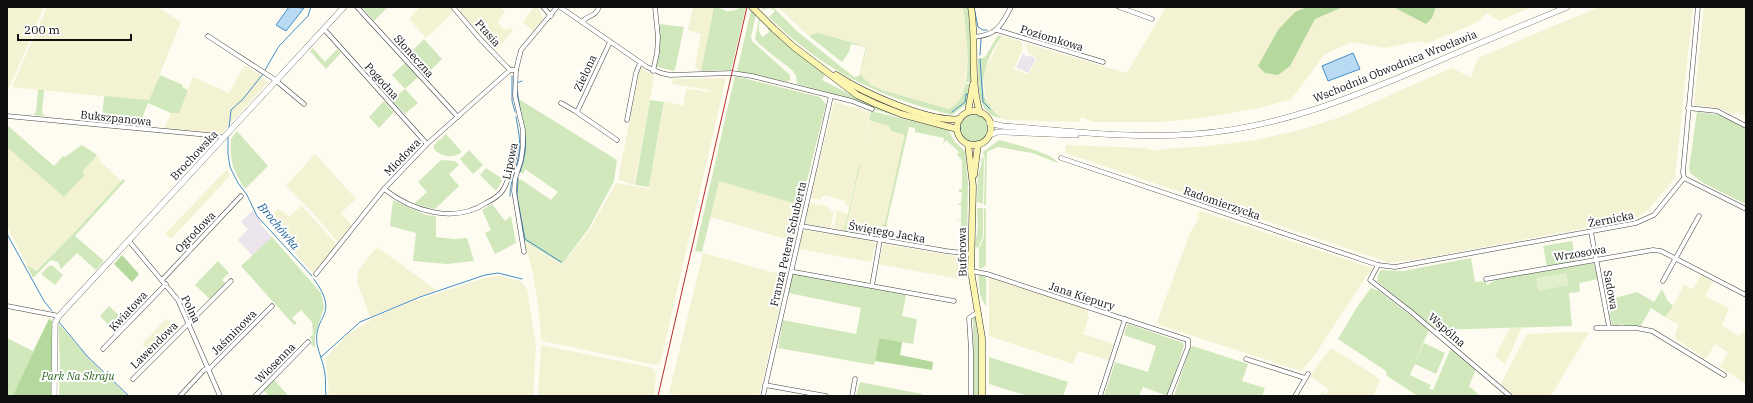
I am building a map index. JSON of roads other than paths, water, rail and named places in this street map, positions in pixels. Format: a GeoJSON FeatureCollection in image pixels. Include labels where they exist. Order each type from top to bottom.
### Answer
{"type":"FeatureCollection","features":[{"type":"Feature","properties":{"kind":"main road"},"geometry":{"type":"LineString","coordinates":[[752,7],[801,52],[848,89],[872,103],[901,114],[957,130]]}},
{"type":"Feature","properties":{"kind":"main road"},"geometry":{"type":"LineString","coordinates":[[971,7],[974,37],[974,75],[978,104],[980,113],[990,123],[989,135],[983,142],[978,144],[968,144],[960,138],[957,130],[960,119],[968,112],[974,75]]}},
{"type":"Feature","properties":{"kind":"main road"},"geometry":{"type":"LineString","coordinates":[[801,52],[846,82],[871,94],[903,107],[927,114],[950,119],[960,119]]}},
{"type":"Feature","properties":{"kind":"main road"},"geometry":{"type":"LineString","coordinates":[[968,112],[980,113]]}},
{"type":"Feature","properties":{"kind":"main road","name":"Buforowa"},"geometry":{"type":"LineString","coordinates":[[968,144],[973,186]]}},
{"type":"Feature","properties":{"kind":"main road","name":"Buforowa"},"geometry":{"type":"LineString","coordinates":[[978,144],[973,186],[971,271],[973,289],[980,316],[982,338],[982,396]]}},
{"type":"Feature","properties":{"kind":"street","name":"Brochowska"},"geometry":{"type":"LineString","coordinates":[[54,396],[55,323],[59,316],[344,7]]}},
{"type":"Feature","properties":{"kind":"street","name":"Słoneczna"},"geometry":{"type":"LineString","coordinates":[[358,7],[458,117]]}},
{"type":"Feature","properties":{"kind":"street","name":"Ptasia"},"geometry":{"type":"LineString","coordinates":[[453,7],[480,39],[510,70]]}},
{"type":"Feature","properties":{"kind":"street"},"geometry":{"type":"LineString","coordinates":[[542,7],[551,16]]}},
{"type":"Feature","properties":{"kind":"street"},"geometry":{"type":"LineString","coordinates":[[510,70],[516,72],[522,50],[558,7],[653,71],[670,75],[732,73],[773,80],[852,101],[872,109]]}},
{"type":"Feature","properties":{"kind":"street"},"geometry":{"type":"LineString","coordinates":[[582,22],[585,19],[595,15],[600,7]]}},
{"type":"Feature","properties":{"kind":"street"},"geometry":{"type":"LineString","coordinates":[[653,71],[657,53],[658,37],[655,7]]}},
{"type":"Feature","properties":{"kind":"street"},"geometry":{"type":"LineString","coordinates":[[974,37],[990,34],[997,30],[1011,7]]}},
{"type":"Feature","properties":{"kind":"street"},"geometry":{"type":"LineString","coordinates":[[1119,7],[1152,19]]}},
{"type":"Feature","properties":{"kind":"street","name":"Wschodnia Obwodnica Wrocławia"},"geometry":{"type":"LineString","coordinates":[[989,135],[998,132],[1010,132],[1151,136],[1196,134],[1246,127],[1288,117],[1351,97],[1567,7]]}},
{"type":"Feature","properties":{"kind":"street"},"geometry":{"type":"LineString","coordinates":[[1698,7],[1688,108],[1683,172],[1684,178],[1746,209]]}},
{"type":"Feature","properties":{"kind":"street","name":"Pogodna"},"geometry":{"type":"LineString","coordinates":[[324,29],[427,144]]}},
{"type":"Feature","properties":{"kind":"street","name":"Poziomkowa"},"geometry":{"type":"LineString","coordinates":[[997,30],[1103,62]]}},
{"type":"Feature","properties":{"kind":"street"},"geometry":{"type":"LineString","coordinates":[[208,36],[276,81],[304,104]]}},
{"type":"Feature","properties":{"kind":"street","name":"Zielona"},"geometry":{"type":"LineString","coordinates":[[577,112],[610,42]]}},
{"type":"Feature","properties":{"kind":"street"},"geometry":{"type":"LineString","coordinates":[[627,120],[636,73],[640,63]]}},
{"type":"Feature","properties":{"kind":"street","name":"Miodowa"},"geometry":{"type":"LineString","coordinates":[[316,274],[384,189],[427,144],[510,70]]}},
{"type":"Feature","properties":{"kind":"street","name":"Lipowa"},"geometry":{"type":"LineString","coordinates":[[516,72],[515,96],[523,139],[521,160],[515,179],[514,192],[524,252]]}},
{"type":"Feature","properties":{"kind":"street","name":"Franza Petera Schuberta"},"geometry":{"type":"LineString","coordinates":[[762,396],[766,385],[831,96]]}},
{"type":"Feature","properties":{"kind":"street"},"geometry":{"type":"LineString","coordinates":[[561,103],[577,112],[617,140]]}},
{"type":"Feature","properties":{"kind":"street"},"geometry":{"type":"LineString","coordinates":[[1688,108],[1717,111],[1746,126]]}},
{"type":"Feature","properties":{"kind":"street","name":"Bukszpanowa"},"geometry":{"type":"LineString","coordinates":[[7,116],[219,136],[223,139]]}},
{"type":"Feature","properties":{"kind":"street","name":"Wschodnia Obwodnica Wrocławia"},"geometry":{"type":"LineString","coordinates":[[990,123],[1002,126],[1106,135]]}},
{"type":"Feature","properties":{"kind":"street"},"geometry":{"type":"LineString","coordinates":[[384,189],[405,203],[423,210],[454,213],[473,210],[494,198],[503,190],[514,158],[516,146]]}},
{"type":"Feature","properties":{"kind":"street","name":"Radomierzycka"},"geometry":{"type":"LineString","coordinates":[[1061,158],[1378,265]]}},
{"type":"Feature","properties":{"kind":"street","name":"Żernicka"},"geometry":{"type":"LineString","coordinates":[[1378,265],[1395,267],[1409,265],[1636,224],[1654,215],[1684,178]]}},
{"type":"Feature","properties":{"kind":"street","name":"Ogrodowa"},"geometry":{"type":"LineString","coordinates":[[162,280],[241,196]]}},
{"type":"Feature","properties":{"kind":"street"},"geometry":{"type":"LineString","coordinates":[[1663,281],[1699,216]]}},
{"type":"Feature","properties":{"kind":"street","name":"Świętego Jacka"},"geometry":{"type":"LineString","coordinates":[[801,226],[957,253],[971,254]]}},
{"type":"Feature","properties":{"kind":"street","name":"Sadowa"},"geometry":{"type":"LineString","coordinates":[[1591,232],[1609,327]]}},
{"type":"Feature","properties":{"kind":"street"},"geometry":{"type":"LineString","coordinates":[[872,286],[880,240]]}},
{"type":"Feature","properties":{"kind":"street","name":"Polna"},"geometry":{"type":"LineString","coordinates":[[129,241],[178,300],[220,396]]}},
{"type":"Feature","properties":{"kind":"street","name":"Wrzosowa"},"geometry":{"type":"LineString","coordinates":[[1486,279],[1653,250],[1661,251],[1675,258]]}},
{"type":"Feature","properties":{"kind":"street"},"geometry":{"type":"LineString","coordinates":[[1675,258],[1746,295]]}},
{"type":"Feature","properties":{"kind":"street","name":"Wspólna"},"geometry":{"type":"LineString","coordinates":[[1378,265],[1371,279],[1510,396]]}},
{"type":"Feature","properties":{"kind":"street","name":"Jana Kiepury"},"geometry":{"type":"LineString","coordinates":[[971,271],[987,274],[1188,340],[1188,347],[1169,396]]}},
{"type":"Feature","properties":{"kind":"street"},"geometry":{"type":"LineString","coordinates":[[794,272],[954,301]]}},
{"type":"Feature","properties":{"kind":"street","name":"Lawendowa"},"geometry":{"type":"LineString","coordinates":[[133,379],[232,281]]}},
{"type":"Feature","properties":{"kind":"street","name":"Kwiatowa"},"geometry":{"type":"LineString","coordinates":[[103,349],[166,284]]}},
{"type":"Feature","properties":{"kind":"street"},"geometry":{"type":"LineString","coordinates":[[7,306],[59,316]]}},
{"type":"Feature","properties":{"kind":"street","name":"Jaśminowa"},"geometry":{"type":"LineString","coordinates":[[180,396],[204,370],[207,369],[272,306]]}},
{"type":"Feature","properties":{"kind":"street"},"geometry":{"type":"LineString","coordinates":[[971,396],[969,318],[975,314],[980,316]]}},
{"type":"Feature","properties":{"kind":"street"},"geometry":{"type":"LineString","coordinates":[[1100,396],[1125,319]]}},
{"type":"Feature","properties":{"kind":"street"},"geometry":{"type":"LineString","coordinates":[[1596,328],[1636,328],[1652,331],[1724,375]]}},
{"type":"Feature","properties":{"kind":"street","name":"Wiosenna"},"geometry":{"type":"LineString","coordinates":[[255,396],[308,342]]}},
{"type":"Feature","properties":{"kind":"street"},"geometry":{"type":"LineString","coordinates":[[1246,359],[1307,376],[1295,396]]}},
{"type":"Feature","properties":{"kind":"street"},"geometry":{"type":"LineString","coordinates":[[852,396],[855,379]]}},
{"type":"Feature","properties":{"kind":"street"},"geometry":{"type":"LineString","coordinates":[[766,385],[826,396]]}},
{"type":"Feature","properties":{"kind":"water"},"geometry":{"type":"Polygon","coordinates":[[[289,7],[304,8],[286,31],[276,25],[289,7]]]}},
{"type":"Feature","properties":{"kind":"water"},"geometry":{"type":"Polygon","coordinates":[[[1353,53],[1360,69],[1328,81],[1322,66],[1353,53]]]}},
{"type":"Feature","properties":{"kind":"waterway","name":"Brochówka"},"geometry":{"type":"LineString","coordinates":[[265,70],[279,46],[308,16],[311,7]]}},
{"type":"Feature","properties":{"kind":"waterway"},"geometry":{"type":"LineString","coordinates":[[974,7],[978,27],[983,30],[987,30]]}},
{"type":"Feature","properties":{"kind":"waterway"},"geometry":{"type":"LineString","coordinates":[[980,55],[981,39]]}},
{"type":"Feature","properties":{"kind":"waterway"},"geometry":{"type":"LineString","coordinates":[[980,59],[983,102],[990,109]]}},
{"type":"Feature","properties":{"kind":"waterway","name":"Brochówka"},"geometry":{"type":"LineString","coordinates":[[229,128],[231,110],[243,99],[263,74]]}},
{"type":"Feature","properties":{"kind":"waterway"},"geometry":{"type":"LineString","coordinates":[[512,76],[512,101],[515,112]]}},
{"type":"Feature","properties":{"kind":"waterway"},"geometry":{"type":"LineString","coordinates":[[517,83],[522,81]]}},
{"type":"Feature","properties":{"kind":"waterway"},"geometry":{"type":"LineString","coordinates":[[517,90],[521,115]]}},
{"type":"Feature","properties":{"kind":"waterway"},"geometry":{"type":"LineString","coordinates":[[952,112],[965,102],[966,94],[968,94]]}},
{"type":"Feature","properties":{"kind":"waterway"},"geometry":{"type":"LineString","coordinates":[[510,196],[511,185],[520,148],[516,117]]}},
{"type":"Feature","properties":{"kind":"waterway"},"geometry":{"type":"LineString","coordinates":[[520,172],[525,154],[525,136]]}},
{"type":"Feature","properties":{"kind":"waterway","name":"Brochówka"},"geometry":{"type":"LineString","coordinates":[[228,137],[230,167],[238,183],[247,195],[257,216],[312,276]]}},
{"type":"Feature","properties":{"kind":"waterway"},"geometry":{"type":"LineString","coordinates":[[518,178],[517,196],[525,239],[561,262]]}},
{"type":"Feature","properties":{"kind":"waterway"},"geometry":{"type":"LineString","coordinates":[[7,234],[44,301],[52,311]]}},
{"type":"Feature","properties":{"kind":"waterway"},"geometry":{"type":"LineString","coordinates":[[321,357],[360,322],[420,297],[485,275],[498,273],[522,279]]}},
{"type":"Feature","properties":{"kind":"waterway","name":"Brochówka"},"geometry":{"type":"LineString","coordinates":[[314,279],[322,291],[326,308],[317,334],[317,344],[324,370],[326,396]]}},
{"type":"Feature","properties":{"kind":"waterway"},"geometry":{"type":"LineString","coordinates":[[59,322],[87,356],[129,396]]}},
{"type":"Feature","properties":{"kind":"railway"},"geometry":{"type":"LineString","coordinates":[[658,396],[747,7]]}},
{"type":"Feature","properties":{"kind":"park label","name":"Park Na Skraju"},"geometry":{"type":"Point","coordinates":[78,376]}}]}
